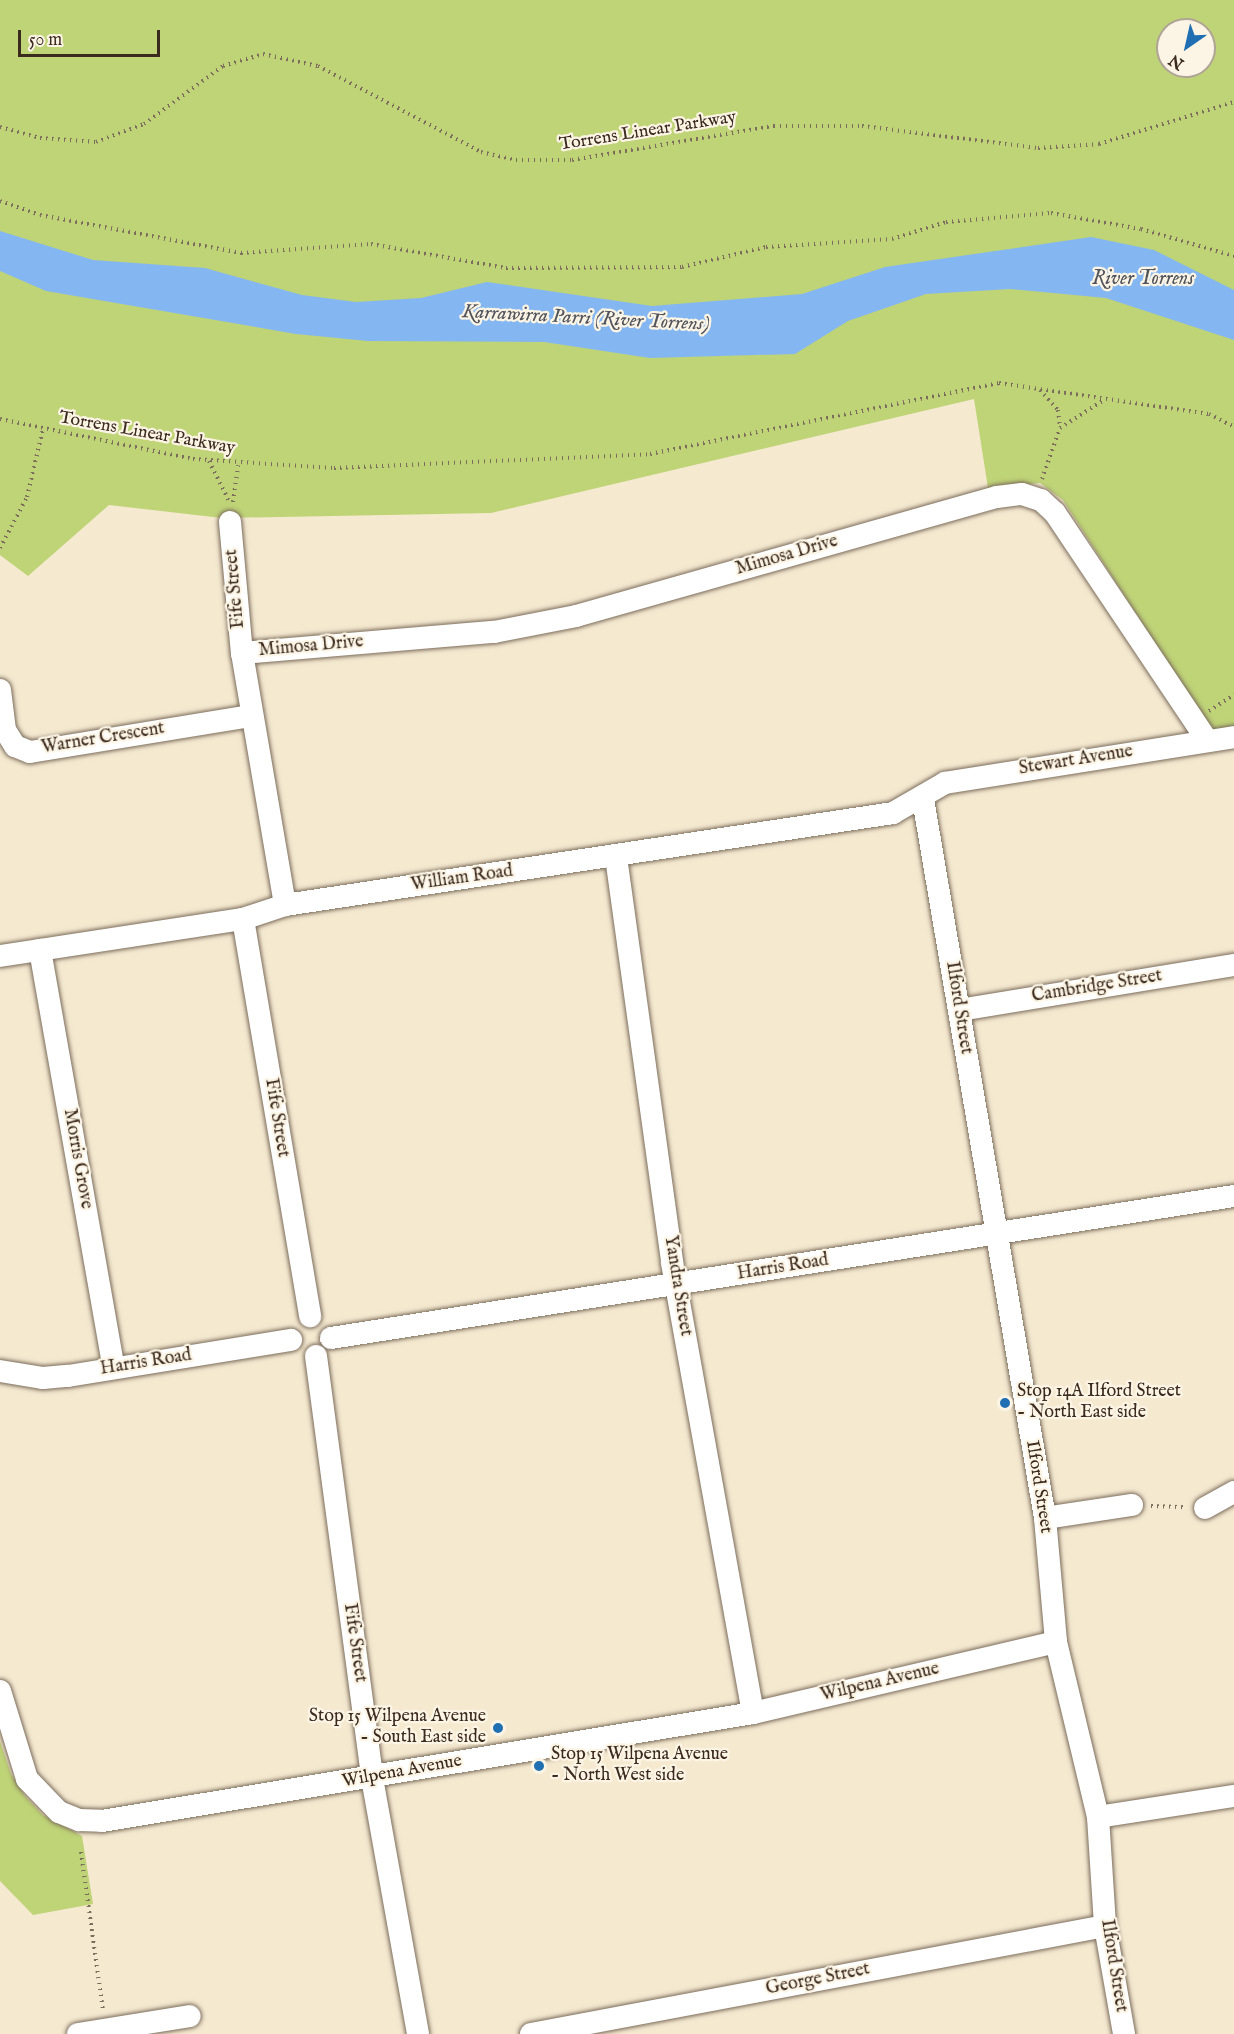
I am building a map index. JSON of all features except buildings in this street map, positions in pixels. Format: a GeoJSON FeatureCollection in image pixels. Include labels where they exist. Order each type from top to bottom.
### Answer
{"type":"FeatureCollection","features":[{"type":"Feature","properties":{"kind":"street","name":"Mimosa Drive"},"geometry":{"type":"LineString","coordinates":[[242,653],[494,632],[576,616],[997,497],[1022,494],[1035,498]]}},
{"type":"Feature","properties":{"kind":"street"},"geometry":{"type":"LineString","coordinates":[[1035,498],[1055,513],[1207,740]]}},
{"type":"Feature","properties":{"kind":"street","name":"Fife Street"},"geometry":{"type":"LineString","coordinates":[[230,522],[242,653],[251,716],[285,905]]}},
{"type":"Feature","properties":{"kind":"street","name":"Warner Crescent"},"geometry":{"type":"LineString","coordinates":[[0,690],[5,730],[15,746],[30,752],[251,716]]}},
{"type":"Feature","properties":{"kind":"street","name":"Stewart Avenue"},"geometry":{"type":"LineString","coordinates":[[923,799],[945,783],[1234,737]]}},
{"type":"Feature","properties":{"kind":"street","name":"William Road"},"geometry":{"type":"LineString","coordinates":[[0,956],[243,919],[285,905],[616,857],[893,813],[923,799]]}},
{"type":"Feature","properties":{"kind":"street","name":"Ilford Street"},"geometry":{"type":"LineString","coordinates":[[923,799],[995,1235],[1045,1518],[1056,1642],[1098,1817],[1105,1926],[1124,2034]]}},
{"type":"Feature","properties":{"kind":"street","name":"Yandra Street"},"geometry":{"type":"LineString","coordinates":[[616,857],[675,1285],[753,1713]]}},
{"type":"Feature","properties":{"kind":"street","name":"Fife Street"},"geometry":{"type":"LineString","coordinates":[[243,919],[310,1316]]}},
{"type":"Feature","properties":{"kind":"street","name":"Morris Grove"},"geometry":{"type":"LineString","coordinates":[[39,950],[114,1368]]}},
{"type":"Feature","properties":{"kind":"street","name":"Cambridge Street"},"geometry":{"type":"LineString","coordinates":[[959,1010],[1234,965]]}},
{"type":"Feature","properties":{"kind":"street","name":"Harris Road"},"geometry":{"type":"LineString","coordinates":[[331,1338],[1234,1196]]}},
{"type":"Feature","properties":{"kind":"street"},"geometry":{"type":"LineString","coordinates":[[310,1316],[327,1324],[331,1338],[324,1352],[316,1356],[296,1349],[291,1340],[297,1322],[310,1316]]}},
{"type":"Feature","properties":{"kind":"street","name":"Harris Road"},"geometry":{"type":"LineString","coordinates":[[0,1371],[43,1378],[291,1340]]}},
{"type":"Feature","properties":{"kind":"street","name":"Fife Street"},"geometry":{"type":"LineString","coordinates":[[316,1356],[372,1778],[418,2034]]}},
{"type":"Feature","properties":{"kind":"street"},"geometry":{"type":"LineString","coordinates":[[1205,1508],[1234,1492]]}},
{"type":"Feature","properties":{"kind":"street"},"geometry":{"type":"LineString","coordinates":[[1045,1518],[1132,1505]]}},
{"type":"Feature","properties":{"kind":"street","name":"Wilpena Avenue"},"geometry":{"type":"LineString","coordinates":[[0,1691],[27,1779],[59,1812],[79,1820],[133,1819],[753,1713],[1056,1642]]}},
{"type":"Feature","properties":{"kind":"street"},"geometry":{"type":"LineString","coordinates":[[1098,1817],[1234,1796]]}},
{"type":"Feature","properties":{"kind":"street","name":"George Street"},"geometry":{"type":"LineString","coordinates":[[531,2034],[1105,1926]]}},
{"type":"Feature","properties":{"kind":"street"},"geometry":{"type":"LineString","coordinates":[[78,2034],[190,2016]]}},
{"type":"Feature","properties":{"kind":"path","name":"Torrens Linear Parkway"},"geometry":{"type":"LineString","coordinates":[[0,127],[40,138],[96,142],[144,124],[223,66],[263,54],[318,66],[453,139],[481,152],[516,160],[572,159],[774,126],[862,126],[1038,148],[1099,144],[1234,102]]}},
{"type":"Feature","properties":{"kind":"path"},"geometry":{"type":"LineString","coordinates":[[0,201],[40,215],[241,253],[371,244],[506,268],[682,267],[766,247],[892,239],[946,222],[1051,213],[1141,229],[1234,256]]}},
{"type":"Feature","properties":{"kind":"path","name":"Torrens Linear Parkway"},"geometry":{"type":"LineString","coordinates":[[0,419],[209,461],[238,465],[334,468],[650,454],[999,383],[1209,414],[1234,427]]}},
{"type":"Feature","properties":{"kind":"path"},"geometry":{"type":"LineString","coordinates":[[1035,498],[1060,428],[1058,410],[1039,389]]}},
{"type":"Feature","properties":{"kind":"path"},"geometry":{"type":"LineString","coordinates":[[1060,428],[1104,400]]}},
{"type":"Feature","properties":{"kind":"path"},"geometry":{"type":"LineString","coordinates":[[0,548],[27,497],[43,429]]}},
{"type":"Feature","properties":{"kind":"path"},"geometry":{"type":"LineString","coordinates":[[209,461],[232,509],[238,465]]}},
{"type":"Feature","properties":{"kind":"path"},"geometry":{"type":"LineString","coordinates":[[1192,717],[1218,708],[1234,695]]}},
{"type":"Feature","properties":{"kind":"path"},"geometry":{"type":"LineString","coordinates":[[1132,1505],[1205,1508]]}},
{"type":"Feature","properties":{"kind":"path"},"geometry":{"type":"LineString","coordinates":[[81,1852],[105,2030]]}},
{"type":"Feature","properties":{"kind":"green space"},"geometry":{"type":"Polygon","coordinates":[[[0,0],[1234,0],[1234,726],[1211,730],[1063,500],[1040,483],[988,488],[974,399],[491,513],[222,518],[109,505],[28,576],[0,555],[0,0]]]}},
{"type":"Feature","properties":{"kind":"green space"},"geometry":{"type":"Polygon","coordinates":[[[0,1741],[11,1774],[25,1796],[43,1815],[82,1836],[93,1904],[33,1915],[0,1881],[0,1741]]]}},
{"type":"Feature","properties":{"kind":"water","name":"River Torrens"},"geometry":{"type":"Polygon","coordinates":[[[0,231],[93,260],[205,268],[302,295],[356,302],[421,298],[487,282],[652,306],[802,294],[885,267],[1091,237],[1154,250],[1234,290],[1234,340],[1106,298],[1010,289],[926,294],[848,321],[795,354],[650,358],[544,342],[368,341],[296,334],[46,291],[0,271],[0,231]]]}},
{"type":"Feature","properties":{"kind":"place","name":"Stop 14A Ilford Street - North East side"},"geometry":{"type":"Point","coordinates":[1005,1403]}},
{"type":"Feature","properties":{"kind":"place","name":"Stop 15 Wilpena Avenue - South East side"},"geometry":{"type":"Point","coordinates":[498,1728]}},
{"type":"Feature","properties":{"kind":"place","name":"Stop 15 Wilpena Avenue - North West side"},"geometry":{"type":"Point","coordinates":[539,1766]}},
{"type":"Feature","properties":{"kind":"water label","name":"Karrawirra Parri (River Torrens)"},"geometry":{"type":"Point","coordinates":[586,318]}}]}
